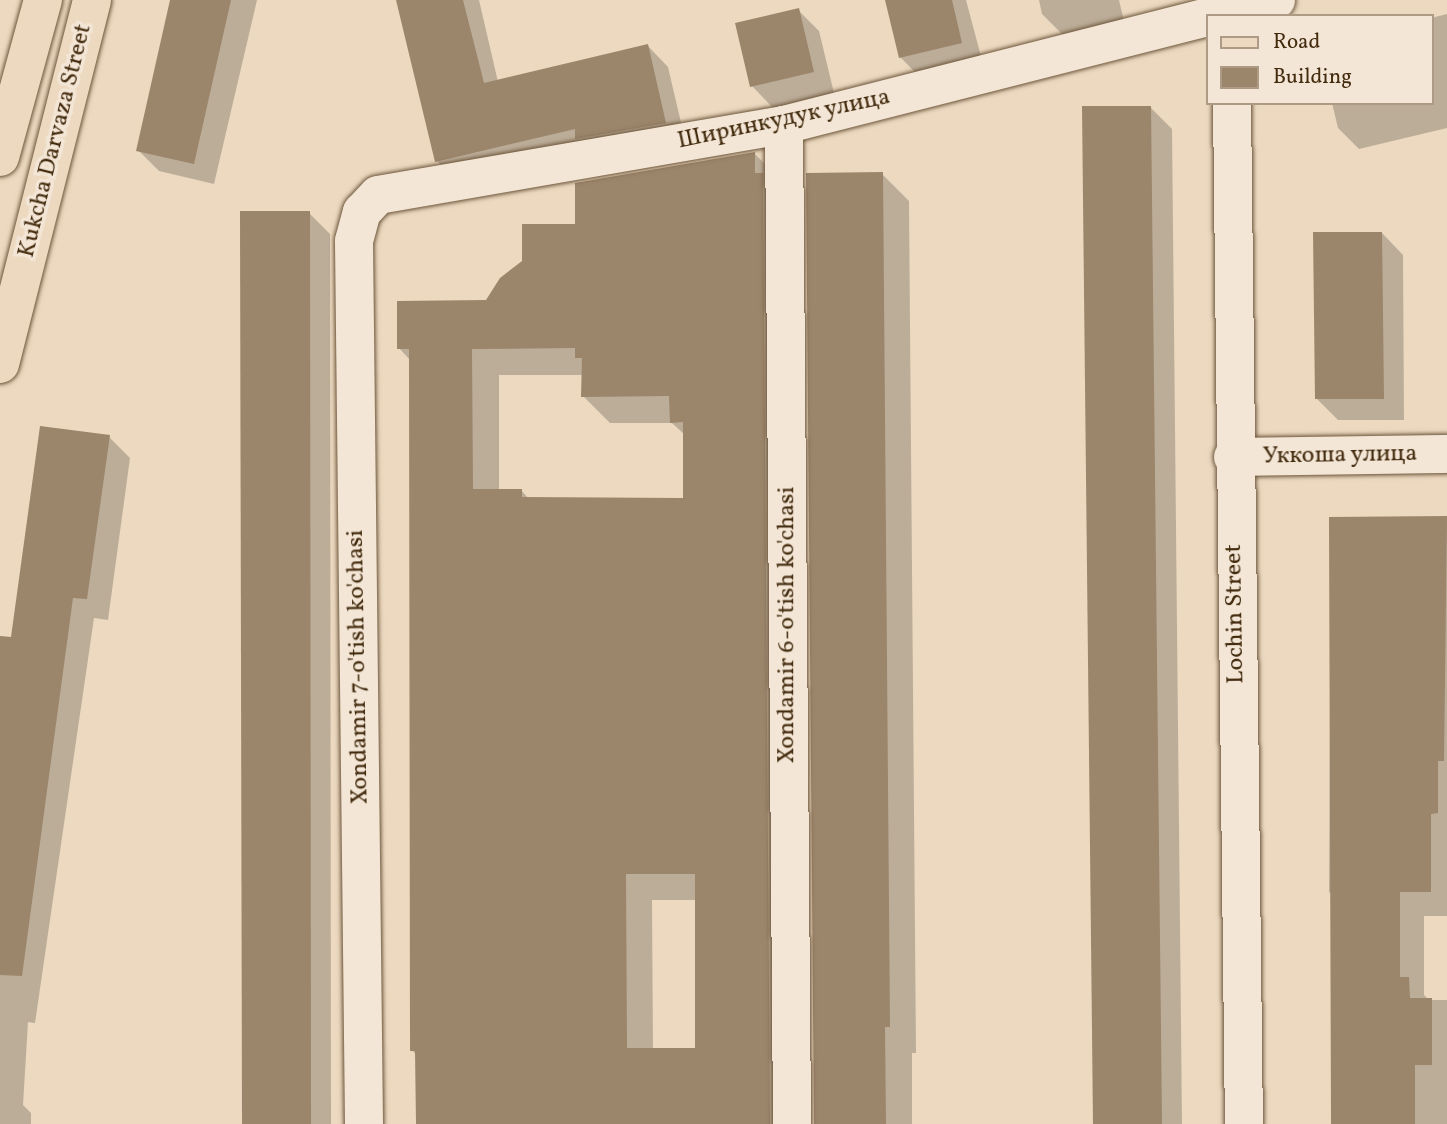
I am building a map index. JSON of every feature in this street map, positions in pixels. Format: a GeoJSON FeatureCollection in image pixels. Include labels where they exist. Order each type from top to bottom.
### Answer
{"type":"FeatureCollection","features":[{"type":"Feature","properties":{"kind":"main road","name":"Kukcha Darvaza Street"},"geometry":{"type":"LineString","coordinates":[[0,157],[43,0]]}},
{"type":"Feature","properties":{"kind":"main road","name":"Kukcha Darvaza Street"},"geometry":{"type":"LineString","coordinates":[[0,364],[92,0]]}},
{"type":"Feature","properties":{"kind":"street","name":"Ширинкудук улица"},"geometry":{"type":"LineString","coordinates":[[1223,12],[1276,0]]}},
{"type":"Feature","properties":{"kind":"street","name":"Ширинкудук улица"},"geometry":{"type":"LineString","coordinates":[[362,212],[378,195],[784,125],[1206,16]]}},
{"type":"Feature","properties":{"kind":"street","name":"Lochin Street"},"geometry":{"type":"LineString","coordinates":[[1232,105],[1233,457],[1244,1124]]}},
{"type":"Feature","properties":{"kind":"street","name":"Xondamir 6-o'tish ko'chasi"},"geometry":{"type":"LineString","coordinates":[[784,125],[792,1124]]}},
{"type":"Feature","properties":{"kind":"street","name":"Xondamir 7-o'tish ko'chasi"},"geometry":{"type":"LineString","coordinates":[[362,212],[354,241],[364,1124]]}},
{"type":"Feature","properties":{"kind":"street","name":"Уккоша улица"},"geometry":{"type":"LineString","coordinates":[[1233,457],[1447,454]]}},
{"type":"Feature","properties":{"kind":"building"},"geometry":{"type":"Polygon","coordinates":[[[170,0],[231,0],[194,164],[136,151],[170,0]]]}},
{"type":"Feature","properties":{"kind":"building"},"geometry":{"type":"Polygon","coordinates":[[[396,0],[463,0],[484,83],[648,44],[666,123],[575,139],[575,129],[435,162],[396,0]]]}},
{"type":"Feature","properties":{"kind":"building"},"geometry":{"type":"Polygon","coordinates":[[[885,0],[952,0],[962,43],[899,58],[885,0]]]}},
{"type":"Feature","properties":{"kind":"building"},"geometry":{"type":"Polygon","coordinates":[[[799,8],[814,72],[750,87],[735,23],[799,8]]]}},
{"type":"Feature","properties":{"kind":"building"},"geometry":{"type":"Polygon","coordinates":[[[1082,106],[1151,106],[1162,1124],[1093,1124],[1082,106]]]}},
{"type":"Feature","properties":{"kind":"building"},"geometry":{"type":"Polygon","coordinates":[[[755,152],[755,173],[763,173],[770,1124],[416,1124],[415,1051],[410,1051],[409,349],[397,349],[397,301],[486,300],[500,278],[522,261],[522,224],[575,224],[575,183],[755,152]],[[575,348],[472,349],[473,489],[522,489],[522,497],[683,498],[683,422],[670,423],[669,396],[581,397],[582,358],[575,358],[575,348]],[[626,874],[627,1048],[695,1048],[695,874],[626,874]]]}},
{"type":"Feature","properties":{"kind":"building"},"geometry":{"type":"Polygon","coordinates":[[[883,172],[890,1027],[885,1027],[886,1124],[814,1124],[806,173],[883,172]]]}},
{"type":"Feature","properties":{"kind":"building"},"geometry":{"type":"Polygon","coordinates":[[[240,211],[310,211],[311,1124],[242,1124],[240,211]]]}},
{"type":"Feature","properties":{"kind":"building"},"geometry":{"type":"Polygon","coordinates":[[[1313,232],[1382,232],[1384,399],[1315,399],[1313,232]]]}},
{"type":"Feature","properties":{"kind":"building"},"geometry":{"type":"Polygon","coordinates":[[[40,426],[110,435],[87,599],[73,598],[22,976],[0,975],[0,636],[11,637],[40,426]]]}},
{"type":"Feature","properties":{"kind":"building"},"geometry":{"type":"Polygon","coordinates":[[[1447,516],[1444,761],[1438,761],[1438,813],[1431,814],[1431,892],[1400,892],[1400,977],[1409,977],[1410,998],[1432,998],[1432,1065],[1415,1065],[1415,1124],[1331,1124],[1329,517],[1447,516]]]}}]}
